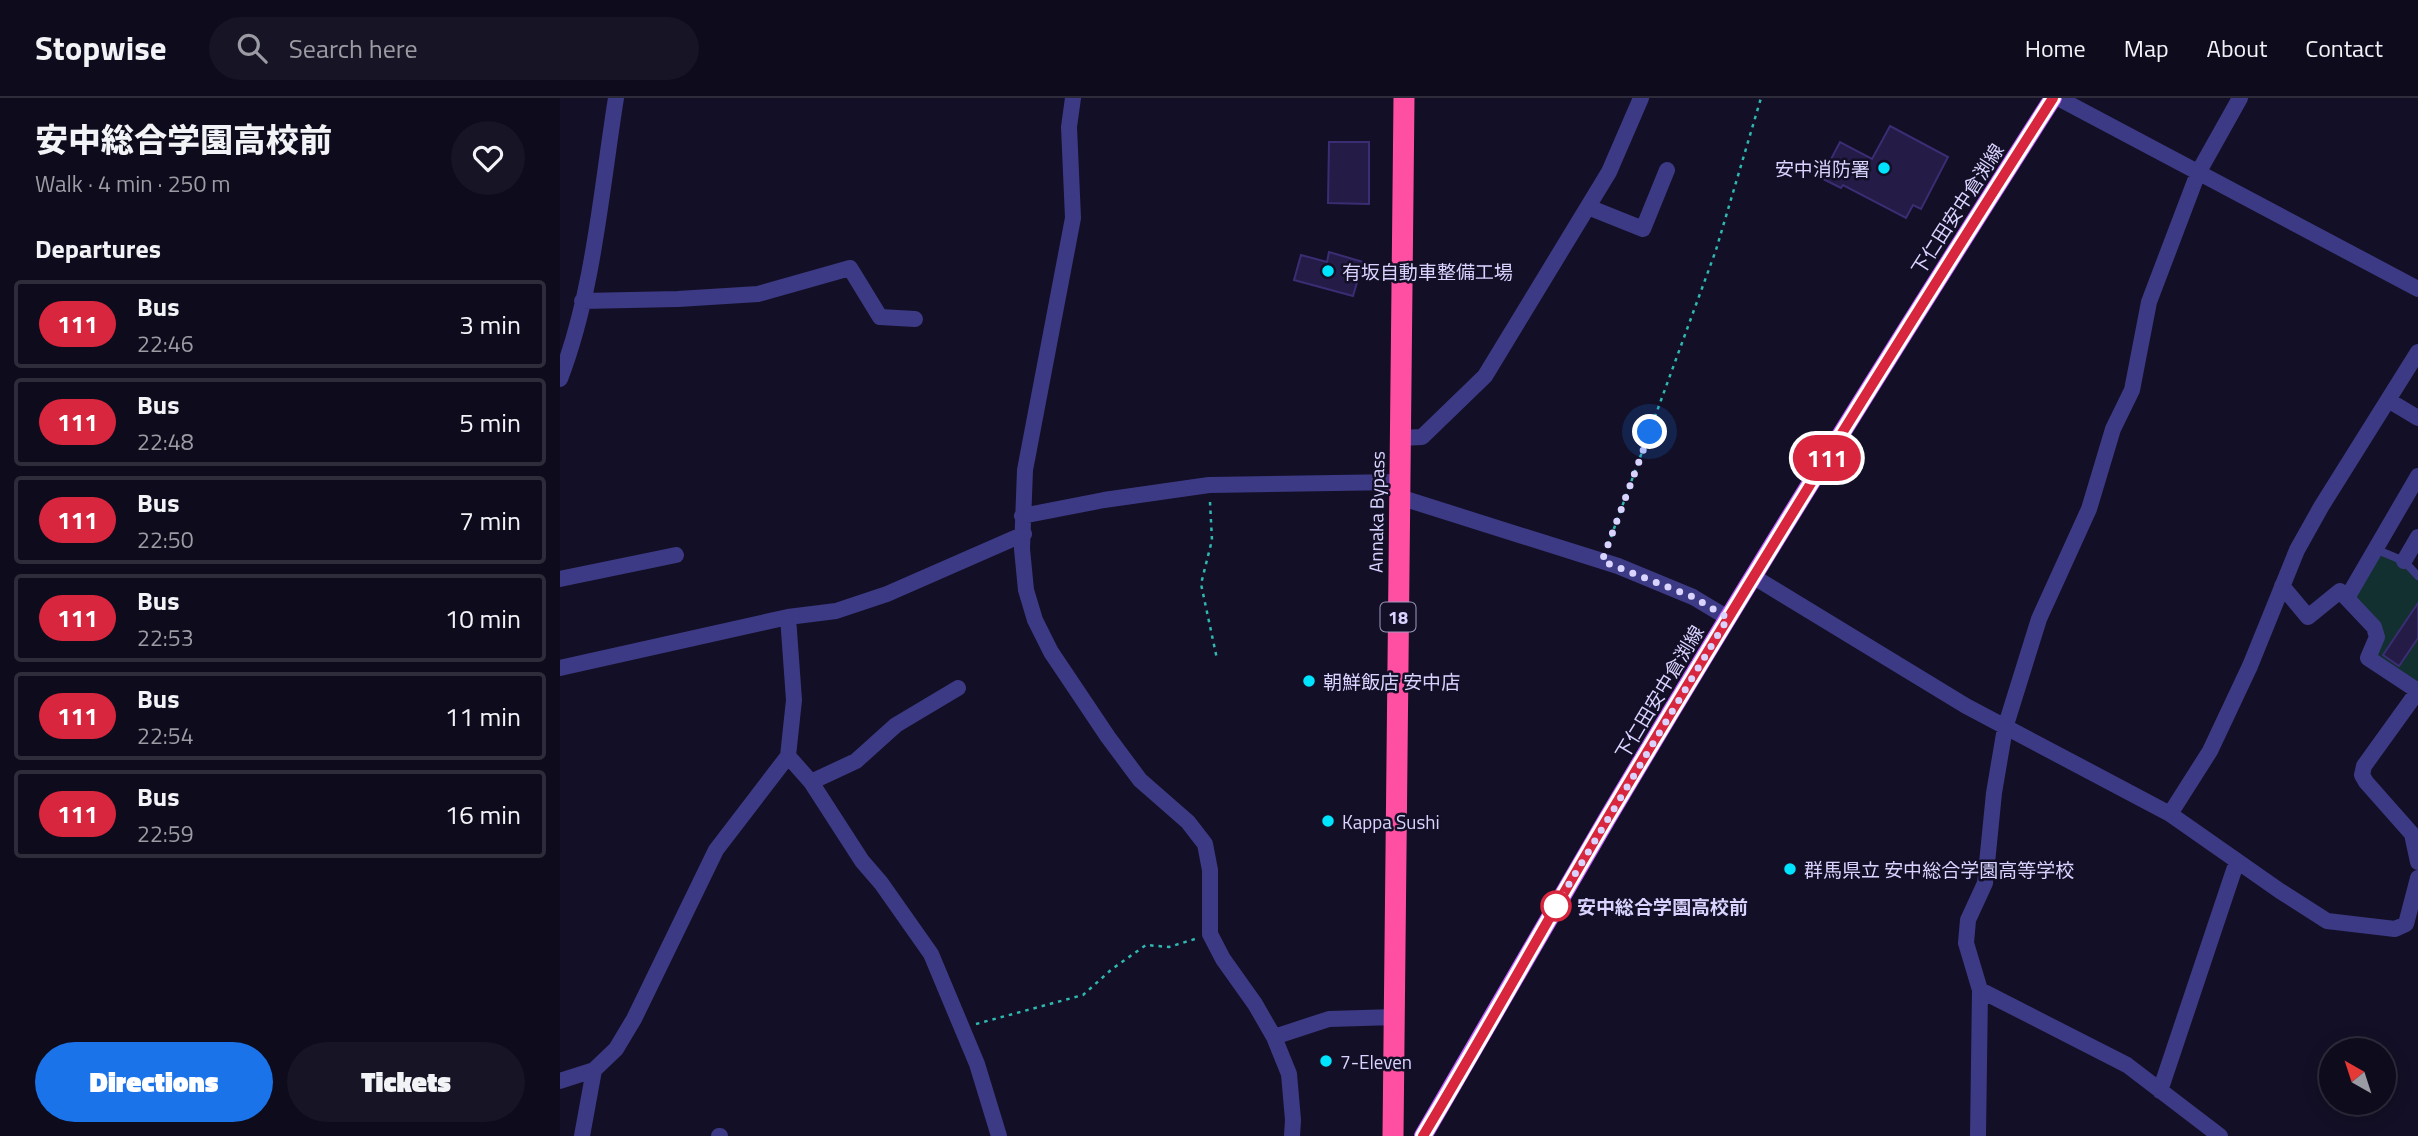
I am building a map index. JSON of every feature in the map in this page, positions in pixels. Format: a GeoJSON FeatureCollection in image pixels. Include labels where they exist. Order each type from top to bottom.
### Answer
{"type":"FeatureCollection","features":[{"type":"Feature","properties":{"kind":"highway","name":"Annaka Bypass"},"geometry":{"type":"LineString","coordinates":[[1393,1136],[1404,98]]}},
{"type":"Feature","properties":{"kind":"main road","name":"下仁田安中倉渕線"},"geometry":{"type":"LineString","coordinates":[[1423,1136],[1600,831],[1728,618],[1920,307],[2056,98]]}},
{"type":"Feature","properties":{"kind":"street"},"geometry":{"type":"LineString","coordinates":[[560,379],[572,349],[590,265],[616,98]]}},
{"type":"Feature","properties":{"kind":"street"},"geometry":{"type":"LineString","coordinates":[[1073,98],[1069,127],[1073,218],[1024,470],[1022,549],[1026,590],[1035,620],[1051,652],[1140,780],[1188,822],[1205,844],[1210,870],[1210,934],[1274,1037],[1289,1074],[1292,1136]]}},
{"type":"Feature","properties":{"kind":"street"},"geometry":{"type":"LineString","coordinates":[[1400,438],[1422,437],[1485,376],[1609,172],[1641,98]]}},
{"type":"Feature","properties":{"kind":"street"},"geometry":{"type":"LineString","coordinates":[[2056,98],[2418,289]]}},
{"type":"Feature","properties":{"kind":"street"},"geometry":{"type":"LineString","coordinates":[[1978,1136],[1980,990],[1966,943],[1968,920],[1985,883],[1994,793],[2005,728],[2039,619],[2089,509],[2113,429],[2132,390],[2149,302],[2198,173],[2240,98]]}},
{"type":"Feature","properties":{"kind":"street"},"geometry":{"type":"LineString","coordinates":[[1588,207],[1643,229],[1667,170]]}},
{"type":"Feature","properties":{"kind":"street"},"geometry":{"type":"LineString","coordinates":[[582,301],[758,294],[850,268],[880,317],[915,319]]}},
{"type":"Feature","properties":{"kind":"street"},"geometry":{"type":"LineString","coordinates":[[2170,814],[2210,751],[2250,666],[2297,550],[2418,352]]}},
{"type":"Feature","properties":{"kind":"street"},"geometry":{"type":"LineString","coordinates":[[2388,400],[2418,418]]}},
{"type":"Feature","properties":{"kind":"street"},"geometry":{"type":"LineString","coordinates":[[2347,598],[2418,476]]}},
{"type":"Feature","properties":{"kind":"street"},"geometry":{"type":"LineString","coordinates":[[1022,516],[1104,500],[1209,485],[1399,490],[1602,561],[1693,597],[1728,618]]}},
{"type":"Feature","properties":{"kind":"street"},"geometry":{"type":"LineString","coordinates":[[560,668],[788,617],[836,611],[887,594],[1024,534]]}},
{"type":"Feature","properties":{"kind":"street"},"geometry":{"type":"LineString","coordinates":[[2404,561],[2418,537]]}},
{"type":"Feature","properties":{"kind":"street"},"geometry":{"type":"LineString","coordinates":[[560,579],[676,555]]}},
{"type":"Feature","properties":{"kind":"street"},"geometry":{"type":"LineString","coordinates":[[1754,577],[2005,728],[2170,814],[2327,921],[2395,929],[2406,923],[2418,878]]}},
{"type":"Feature","properties":{"kind":"street"},"geometry":{"type":"LineString","coordinates":[[2282,586],[2308,617],[2340,591],[2374,627],[2377,637],[2368,657],[2418,691],[2364,766],[2362,775],[2413,834],[2418,862]]}},
{"type":"Feature","properties":{"kind":"street"},"geometry":{"type":"LineString","coordinates":[[560,1081],[594,1070],[616,1049],[634,1019],[716,850],[788,756],[793,700],[788,617]]}},
{"type":"Feature","properties":{"kind":"street"},"geometry":{"type":"LineString","coordinates":[[811,782],[856,761],[897,724],[958,688]]}},
{"type":"Feature","properties":{"kind":"street"},"geometry":{"type":"LineString","coordinates":[[788,756],[811,782],[862,861],[932,954],[977,1064],[999,1136]]}},
{"type":"Feature","properties":{"kind":"street"},"geometry":{"type":"LineString","coordinates":[[2160,1091],[2237,861]]}},
{"type":"Feature","properties":{"kind":"street"},"geometry":{"type":"LineString","coordinates":[[1980,990],[2127,1065],[2220,1136]]}},
{"type":"Feature","properties":{"kind":"street"},"geometry":{"type":"LineString","coordinates":[[1274,1037],[1329,1019],[1395,1017]]}},
{"type":"Feature","properties":{"kind":"street"},"geometry":{"type":"LineString","coordinates":[[582,1136],[594,1070]]}},
{"type":"Feature","properties":{"kind":"lane"},"geometry":{"type":"LineString","coordinates":[[2375,549],[2404,561],[2418,576]]}},
{"type":"Feature","properties":{"kind":"path"},"geometry":{"type":"LineString","coordinates":[[1602,561],[1716,250],[1761,98]]}},
{"type":"Feature","properties":{"kind":"path"},"geometry":{"type":"LineString","coordinates":[[1209,485],[1212,540],[1200,584],[1217,660]]}},
{"type":"Feature","properties":{"kind":"path"},"geometry":{"type":"LineString","coordinates":[[962,1027],[1083,995],[1112,969],[1146,945],[1170,947],[1210,934]]}},
{"type":"Feature","properties":{"kind":"green space"},"geometry":{"type":"Polygon","coordinates":[[[2379,553],[2405,566],[2418,580],[2418,683],[2376,657],[2380,648],[2353,597],[2379,553]]]}},
{"type":"Feature","properties":{"kind":"building","name":"安中消防署"},"geometry":{"type":"Polygon","coordinates":[[[1890,126],[1948,157],[1921,209],[1913,205],[1906,218],[1843,185],[1841,188],[1821,178],[1840,142],[1872,159],[1890,126]]]}},
{"type":"Feature","properties":{"kind":"building"},"geometry":{"type":"Polygon","coordinates":[[[1329,142],[1369,142],[1369,204],[1328,203],[1329,142]]]}},
{"type":"Feature","properties":{"kind":"building","name":"有坂自動車整備工場"},"geometry":{"type":"Polygon","coordinates":[[[1329,252],[1363,262],[1353,296],[1294,280],[1301,255],[1327,262],[1329,252]]]}},
{"type":"Feature","properties":{"kind":"building"},"geometry":{"type":"Polygon","coordinates":[[[2418,603],[2418,638],[2399,666],[2383,655],[2418,603]]]}},
{"type":"Feature","properties":{"kind":"bus line","name":"111"},"geometry":{"type":"LineString","coordinates":[[1423,1136],[1728,618],[2053,98]]}},
{"type":"Feature","properties":{"kind":"place","name":"安中消防署"},"geometry":{"type":"Point","coordinates":[1884,168]}},
{"type":"Feature","properties":{"kind":"place","name":"有坂自動車整備工場"},"geometry":{"type":"Point","coordinates":[1328,271]}},
{"type":"Feature","properties":{"kind":"place","name":"朝鮮飯店 安中店"},"geometry":{"type":"Point","coordinates":[1309,681]}},
{"type":"Feature","properties":{"kind":"place","name":"Kappa Sushi"},"geometry":{"type":"Point","coordinates":[1328,821]}},
{"type":"Feature","properties":{"kind":"place","name":"群馬県立 安中総合学園高等学校"},"geometry":{"type":"Point","coordinates":[1790,869]}},
{"type":"Feature","properties":{"kind":"place","name":"安中総合学園高校前"},"geometry":{"type":"Point","coordinates":[1556,906]}},
{"type":"Feature","properties":{"kind":"place","name":"7-Eleven"},"geometry":{"type":"Point","coordinates":[1326,1061]}},
{"type":"Feature","properties":{"kind":"route"},"geometry":{"type":"LineString","coordinates":[[1556,906],[1728,618],[1693,597],[1602,561],[1650,432]]}}]}
